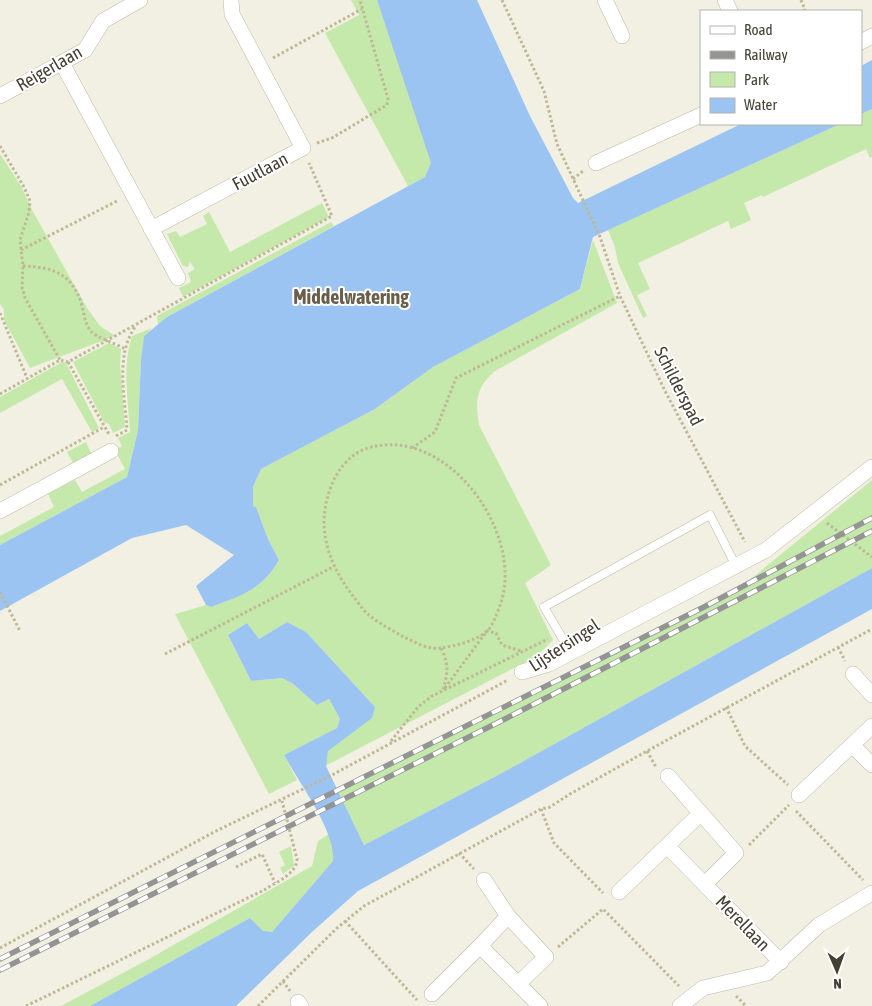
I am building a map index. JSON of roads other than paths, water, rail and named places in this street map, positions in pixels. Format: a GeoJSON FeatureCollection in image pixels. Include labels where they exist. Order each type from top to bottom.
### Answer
{"type":"FeatureCollection","features":[{"type":"Feature","properties":{"kind":"street","name":"Reigerlaan"},"geometry":{"type":"LineString","coordinates":[[0,96],[85,50],[103,21],[140,0]]}},
{"type":"Feature","properties":{"kind":"street","name":"Fuutlaan"},"geometry":{"type":"LineString","coordinates":[[151,229],[303,148],[232,14],[231,0]]}},
{"type":"Feature","properties":{"kind":"street"},"geometry":{"type":"LineString","coordinates":[[604,0],[622,36]]}},
{"type":"Feature","properties":{"kind":"street"},"geometry":{"type":"LineString","coordinates":[[62,62],[178,278]]}},
{"type":"Feature","properties":{"kind":"street"},"geometry":{"type":"LineString","coordinates":[[596,162],[700,115]]}},
{"type":"Feature","properties":{"kind":"street"},"geometry":{"type":"LineString","coordinates":[[0,511],[111,451]]}},
{"type":"Feature","properties":{"kind":"street","name":"Lijstersingel"},"geometry":{"type":"LineString","coordinates":[[522,672],[549,664],[567,646],[766,550],[872,467]]}},
{"type":"Feature","properties":{"kind":"street"},"geometry":{"type":"LineString","coordinates":[[853,674],[872,695]]}},
{"type":"Feature","properties":{"kind":"street"},"geometry":{"type":"LineString","coordinates":[[794,799],[872,726]]}},
{"type":"Feature","properties":{"kind":"street"},"geometry":{"type":"LineString","coordinates":[[852,745],[872,765]]}},
{"type":"Feature","properties":{"kind":"street"},"geometry":{"type":"LineString","coordinates":[[612,893],[667,846],[701,813],[668,776]]}},
{"type":"Feature","properties":{"kind":"street","name":"Merellaan"},"geometry":{"type":"LineString","coordinates":[[701,813],[736,853],[705,884]]}},
{"type":"Feature","properties":{"kind":"street","name":"Merellaan"},"geometry":{"type":"LineString","coordinates":[[667,846],[781,962]]}},
{"type":"Feature","properties":{"kind":"street"},"geometry":{"type":"LineString","coordinates":[[484,880],[508,916],[546,957],[518,984]]}},
{"type":"Feature","properties":{"kind":"street","name":"Merellaan"},"geometry":{"type":"LineString","coordinates":[[685,1001],[711,985],[766,973],[781,962],[819,925],[869,888]]}},
{"type":"Feature","properties":{"kind":"street"},"geometry":{"type":"LineString","coordinates":[[432,994],[508,916]]}},
{"type":"Feature","properties":{"kind":"street"},"geometry":{"type":"LineString","coordinates":[[480,946],[540,1006]]}},
{"type":"Feature","properties":{"kind":"lane"},"geometry":{"type":"LineString","coordinates":[[567,646],[544,607],[710,515],[736,566]]}},
{"type":"Feature","properties":{"kind":"water"},"geometry":{"type":"Polygon","coordinates":[[[377,0],[477,0],[530,116],[573,198],[578,203],[739,125],[838,125],[593,237],[580,289],[433,367],[375,409],[261,469],[253,487],[253,506],[256,507],[268,539],[279,560],[266,578],[250,590],[211,607],[206,605],[196,586],[234,555],[186,525],[132,538],[0,611],[0,545],[127,477],[138,430],[144,336],[167,317],[425,177],[431,163],[377,0]]]}},
{"type":"Feature","properties":{"kind":"water"},"geometry":{"type":"Polygon","coordinates":[[[872,60],[872,109],[862,114],[862,65],[872,60]]]}},
{"type":"Feature","properties":{"kind":"water"},"geometry":{"type":"Polygon","coordinates":[[[872,568],[872,609],[358,891],[312,932],[236,1006],[90,1006],[250,918],[263,931],[272,932],[333,861],[329,836],[323,822],[284,755],[337,728],[340,719],[329,699],[317,705],[293,684],[282,678],[251,681],[228,635],[247,623],[259,639],[287,622],[306,632],[375,707],[372,718],[328,751],[326,766],[364,845],[502,773],[872,568]]]}},
{"type":"Feature","properties":{"kind":"railway"},"geometry":{"type":"LineString","coordinates":[[0,959],[704,607],[872,518]]}},
{"type":"Feature","properties":{"kind":"railway"},"geometry":{"type":"LineString","coordinates":[[0,970],[501,721],[872,531]]}},
{"type":"Feature","properties":{"kind":"district","name":"Middelwatering"},"geometry":{"type":"Point","coordinates":[351,296]}}]}
